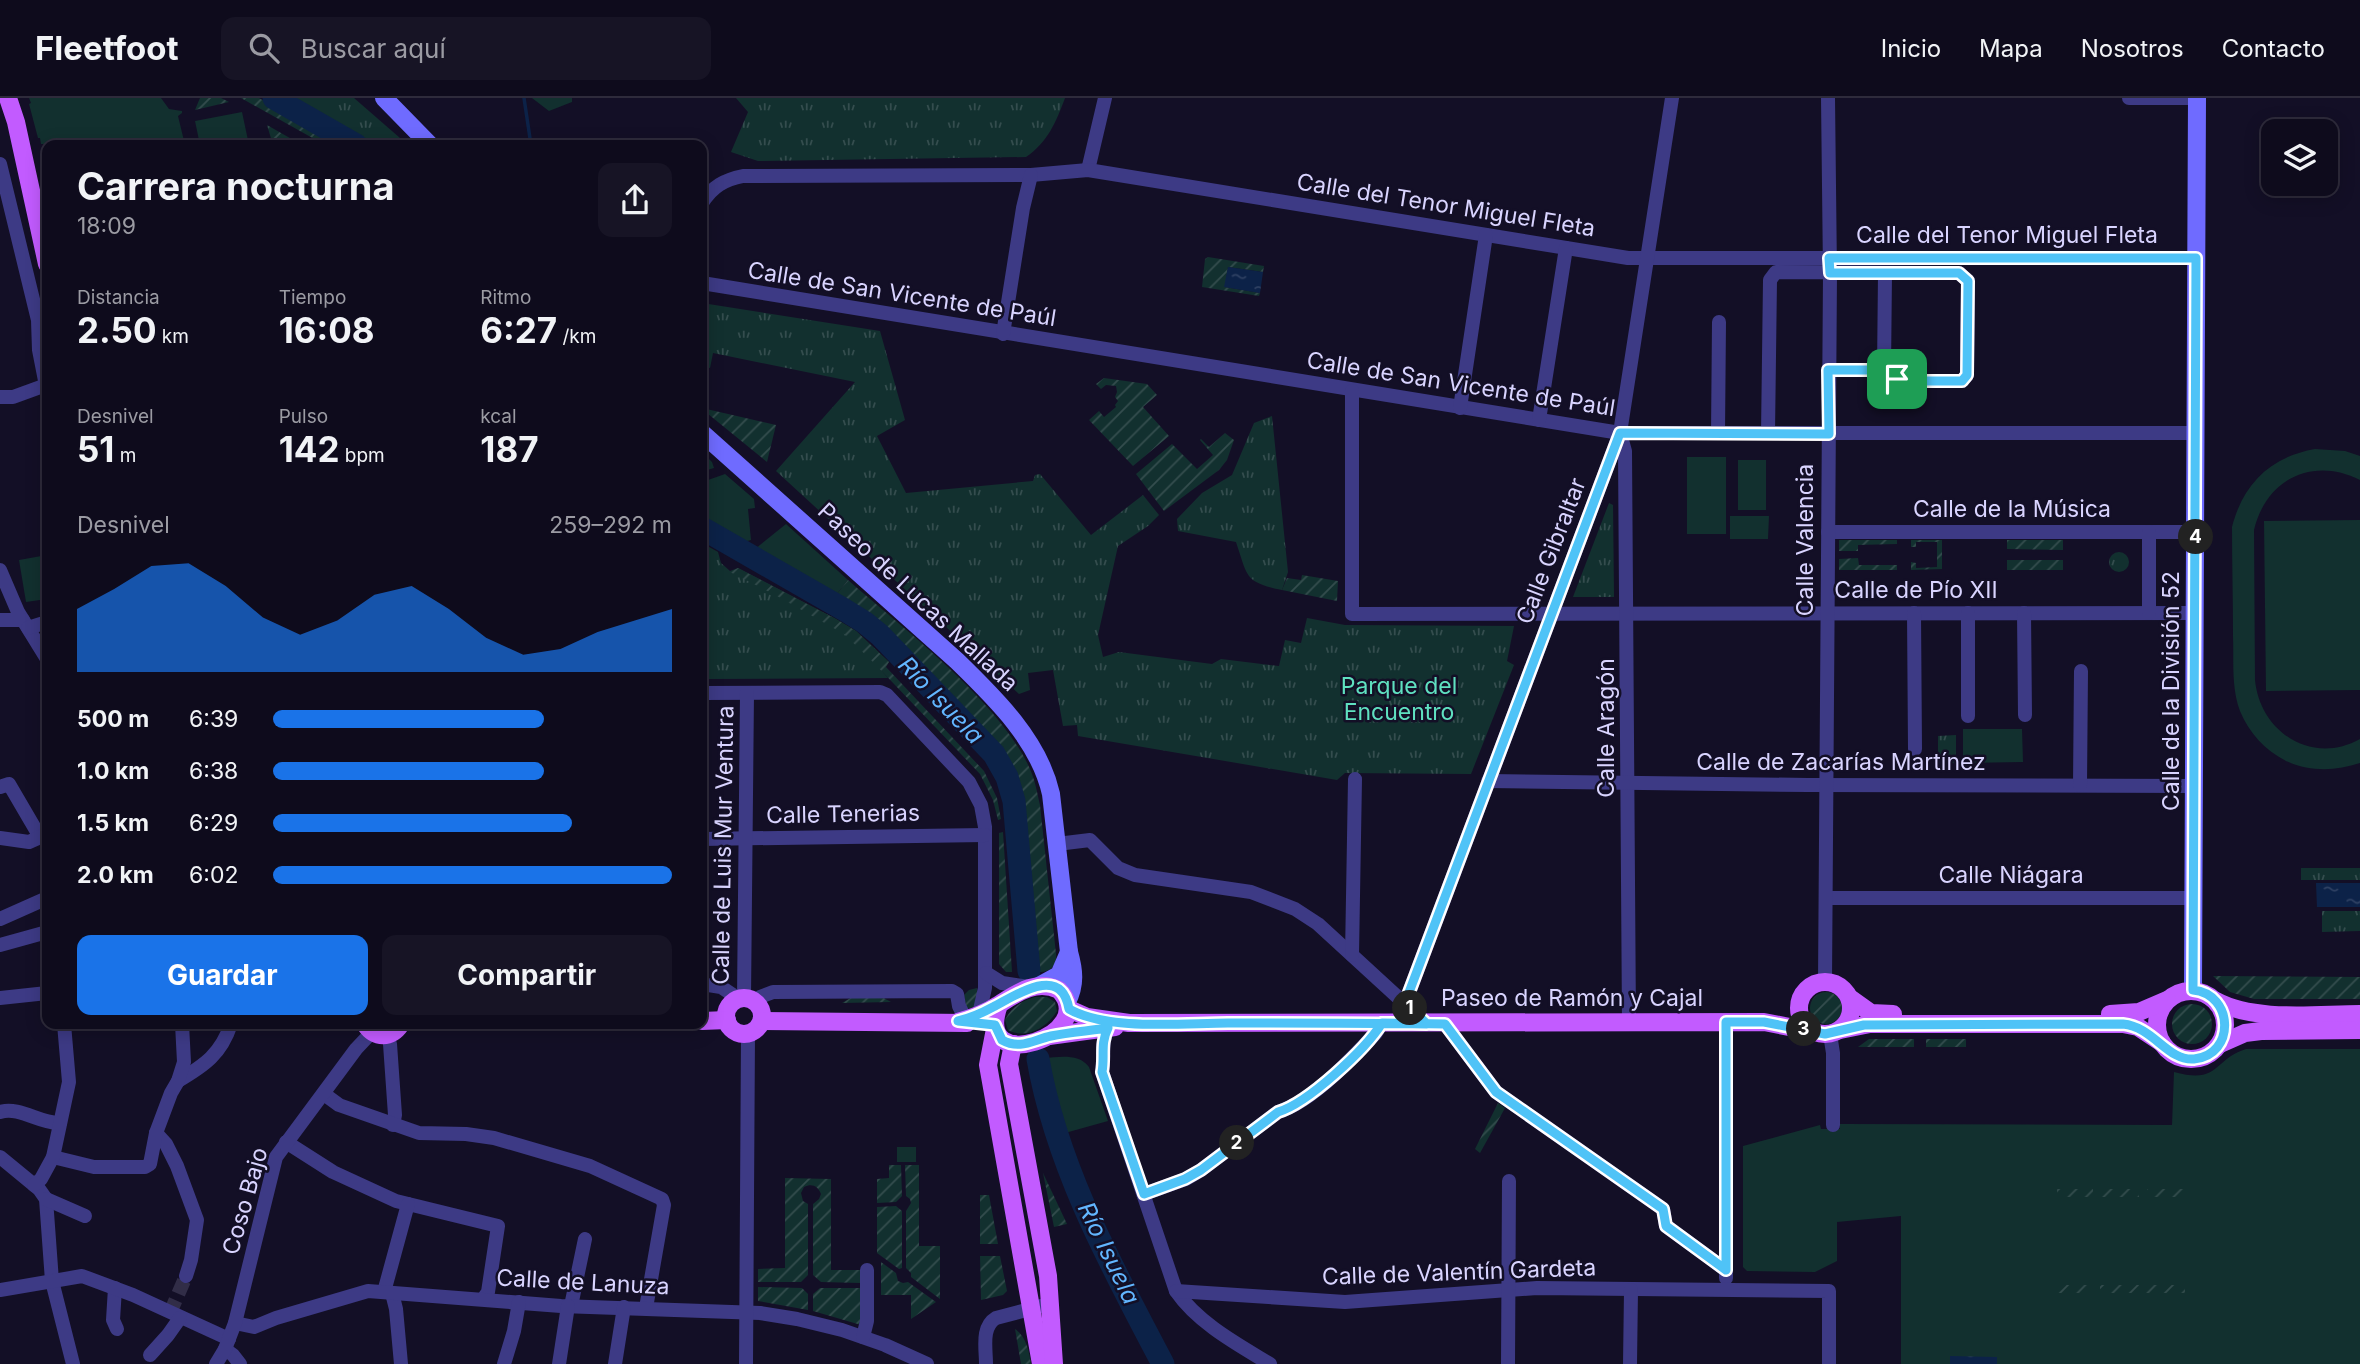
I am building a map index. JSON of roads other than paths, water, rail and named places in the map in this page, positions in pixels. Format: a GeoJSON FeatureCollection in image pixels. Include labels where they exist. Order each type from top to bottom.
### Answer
{"type":"FeatureCollection","features":[{"type":"Feature","properties":{"kind":"main road"},"geometry":{"type":"LineString","coordinates":[[8,98],[16,122],[42,241]]}},
{"type":"Feature","properties":{"kind":"main road"},"geometry":{"type":"LineString","coordinates":[[384,98],[425,140]]}},
{"type":"Feature","properties":{"kind":"main road","name":"Calle de la División 52"},"geometry":{"type":"LineString","coordinates":[[2193,990],[2197,98]]}},
{"type":"Feature","properties":{"kind":"main road","name":"Paseo de Lucas Mallada"},"geometry":{"type":"LineString","coordinates":[[707,437],[956,660],[999,705],[1027,740],[1045,773],[1051,794],[1074,977],[1068,1005]]}},
{"type":"Feature","properties":{"kind":"main road"},"geometry":{"type":"LineString","coordinates":[[967,1020],[1059,975],[1069,952]]}},
{"type":"Feature","properties":{"kind":"main road"},"geometry":{"type":"LineString","coordinates":[[1850,998],[1850,1018],[1829,1032],[1803,1023],[1799,1003],[1803,994],[1810,986],[1825,982],[1840,986],[1866,1010],[1887,1014],[2124,1014],[2146,1010],[2179,992],[2193,990],[2205,993],[2229,1008],[2250,1014],[2360,1014]]}},
{"type":"Feature","properties":{"kind":"main road","name":"Paseo de Ramón y Cajal"},"geometry":{"type":"LineString","coordinates":[[1034,986],[1059,990],[1068,1005],[1087,1017],[1129,1023],[1764,1022],[1829,1032],[1870,1024],[2123,1024],[2138,1027],[2162,1043]]}},
{"type":"Feature","properties":{"kind":"main road"},"geometry":{"type":"LineString","coordinates":[[746,1000],[762,1010],[762,1021],[756,1029],[747,1034],[737,1032],[727,1020],[727,1010],[746,1000]]}},
{"type":"Feature","properties":{"kind":"main road"},"geometry":{"type":"LineString","coordinates":[[2167,1000],[2160,1011],[2157,1024],[2162,1043],[2171,1053],[2191,1059],[2204,1057],[2220,1044],[2245,1033],[2360,1030]]}},
{"type":"Feature","properties":{"kind":"main road"},"geometry":{"type":"LineString","coordinates":[[2216,1001],[2225,1018],[2225,1032],[2220,1044]]}},
{"type":"Feature","properties":{"kind":"main road","name":"Paseo de Ramón y Cajal"},"geometry":{"type":"LineString","coordinates":[[1764,1022],[1799,1003]]}},
{"type":"Feature","properties":{"kind":"main road"},"geometry":{"type":"LineString","coordinates":[[988,1065],[1000,1004]]}},
{"type":"Feature","properties":{"kind":"main road"},"geometry":{"type":"LineString","coordinates":[[1048,1036],[1062,1024],[1068,1005]]}},
{"type":"Feature","properties":{"kind":"main road"},"geometry":{"type":"LineString","coordinates":[[707,1021],[727,1020]]}},
{"type":"Feature","properties":{"kind":"main road"},"geometry":{"type":"LineString","coordinates":[[762,1021],[967,1020],[995,1027],[1002,1040],[1013,1044],[1009,1064],[1051,1305],[1054,1364]]}},
{"type":"Feature","properties":{"kind":"main road"},"geometry":{"type":"LineString","coordinates":[[967,1020],[981,1035],[988,1065],[1041,1364]]}},
{"type":"Feature","properties":{"kind":"main road","name":"Paseo de Ramón y Cajal"},"geometry":{"type":"LineString","coordinates":[[1013,1044],[1029,1044],[1048,1036],[1129,1023]]}},
{"type":"Feature","properties":{"kind":"main road"},"geometry":{"type":"LineString","coordinates":[[370,1029],[384,1036],[397,1029]]}},
{"type":"Feature","properties":{"kind":"street"},"geometry":{"type":"LineString","coordinates":[[1088,170],[1105,98]]}},
{"type":"Feature","properties":{"kind":"street","name":"Calle Gibraltar"},"geometry":{"type":"LineString","coordinates":[[1405,1003],[1620,433],[1672,98]]}},
{"type":"Feature","properties":{"kind":"street","name":"Calle Valencia"},"geometry":{"type":"LineString","coordinates":[[1825,982],[1830,265],[1828,98]]}},
{"type":"Feature","properties":{"kind":"street"},"geometry":{"type":"LineString","coordinates":[[2129,98],[2197,98]]}},
{"type":"Feature","properties":{"kind":"street"},"geometry":{"type":"LineString","coordinates":[[0,164],[38,320],[42,366]]}},
{"type":"Feature","properties":{"kind":"street","name":"Calle del Tenor Miguel Fleta"},"geometry":{"type":"LineString","coordinates":[[707,196],[713,188],[726,180],[743,176],[1031,174],[1088,170],[1628,258],[1830,265],[2196,258]]}},
{"type":"Feature","properties":{"kind":"street"},"geometry":{"type":"LineString","coordinates":[[1003,334],[1031,174]]}},
{"type":"Feature","properties":{"kind":"street"},"geometry":{"type":"LineString","coordinates":[[1460,408],[1486,235]]}},
{"type":"Feature","properties":{"kind":"street"},"geometry":{"type":"LineString","coordinates":[[1539,420],[1566,248]]}},
{"type":"Feature","properties":{"kind":"street"},"geometry":{"type":"LineString","coordinates":[[1768,433],[1771,276],[1776,272],[1830,265],[1885,273],[1959,273],[1968,281],[1967,375],[1962,381],[1908,381],[1897,379],[1884,370],[1828,370]]}},
{"type":"Feature","properties":{"kind":"street"},"geometry":{"type":"LineString","coordinates":[[1884,370],[1885,273]]}},
{"type":"Feature","properties":{"kind":"street","name":"Calle de San Vicente de Paúl"},"geometry":{"type":"LineString","coordinates":[[707,286],[1620,433],[2196,433]]}},
{"type":"Feature","properties":{"kind":"street"},"geometry":{"type":"LineString","coordinates":[[1718,433],[1719,322]]}},
{"type":"Feature","properties":{"kind":"street"},"geometry":{"type":"LineString","coordinates":[[0,397],[13,397],[42,389]]}},
{"type":"Feature","properties":{"kind":"street","name":"Calle de Pío XII"},"geometry":{"type":"LineString","coordinates":[[1352,390],[1352,614],[2195,613]]}},
{"type":"Feature","properties":{"kind":"street","name":"Calle Aragón"},"geometry":{"type":"LineString","coordinates":[[1620,433],[1625,451],[1628,615],[1629,1023]]}},
{"type":"Feature","properties":{"kind":"street"},"geometry":{"type":"LineString","coordinates":[[1598,493],[1604,486],[1612,484],[1622,486],[1626,493]]}},
{"type":"Feature","properties":{"kind":"street"},"geometry":{"type":"LineString","coordinates":[[2148,531],[2149,613]]}},
{"type":"Feature","properties":{"kind":"street","name":"Calle de la Música"},"geometry":{"type":"LineString","coordinates":[[1828,532],[2196,532]]}},
{"type":"Feature","properties":{"kind":"street"},"geometry":{"type":"LineString","coordinates":[[0,570],[18,612],[42,651]]}},
{"type":"Feature","properties":{"kind":"street"},"geometry":{"type":"LineString","coordinates":[[1914,613],[1915,749]]}},
{"type":"Feature","properties":{"kind":"street"},"geometry":{"type":"LineString","coordinates":[[1968,613],[1968,716]]}},
{"type":"Feature","properties":{"kind":"street"},"geometry":{"type":"LineString","coordinates":[[2024,613],[2025,715]]}},
{"type":"Feature","properties":{"kind":"street"},"geometry":{"type":"LineString","coordinates":[[0,620],[26,624],[42,622]]}},
{"type":"Feature","properties":{"kind":"street"},"geometry":{"type":"LineString","coordinates":[[2080,785],[2081,671]]}},
{"type":"Feature","properties":{"kind":"street"},"geometry":{"type":"LineString","coordinates":[[707,693],[884,693],[969,782],[981,805],[985,835],[986,974],[983,1001],[967,1020],[961,1012],[957,994],[952,991],[773,992],[746,1000],[721,987],[707,985]]}},
{"type":"Feature","properties":{"kind":"street","name":"Calle de Luis Mur Ventura"},"geometry":{"type":"LineString","coordinates":[[746,1000],[747,693]]}},
{"type":"Feature","properties":{"kind":"street"},"geometry":{"type":"LineString","coordinates":[[1352,955],[1355,779]]}},
{"type":"Feature","properties":{"kind":"street","name":"Calle de Zacarías Martínez"},"geometry":{"type":"LineString","coordinates":[[1488,781],[2195,786]]}},
{"type":"Feature","properties":{"kind":"street"},"geometry":{"type":"LineString","coordinates":[[4,785],[42,833]]}},
{"type":"Feature","properties":{"kind":"street","name":"Calle Tenerias"},"geometry":{"type":"LineString","coordinates":[[707,839],[985,835]]}},
{"type":"Feature","properties":{"kind":"street"},"geometry":{"type":"LineString","coordinates":[[0,838],[29,842],[42,837]]}},
{"type":"Feature","properties":{"kind":"street"},"geometry":{"type":"LineString","coordinates":[[1057,844],[1090,841],[1118,868],[1135,875],[1262,895],[1295,909],[1318,924],[1405,1003],[1436,1024],[1496,1092],[1663,1209],[1666,1226],[1726,1270]]}},
{"type":"Feature","properties":{"kind":"street","name":"Calle Niágara"},"geometry":{"type":"LineString","coordinates":[[1827,898],[2194,898]]}},
{"type":"Feature","properties":{"kind":"street"},"geometry":{"type":"LineString","coordinates":[[0,919],[42,901]]}},
{"type":"Feature","properties":{"kind":"street"},"geometry":{"type":"LineString","coordinates":[[0,945],[42,933]]}},
{"type":"Feature","properties":{"kind":"street"},"geometry":{"type":"LineString","coordinates":[[986,974],[1002,983],[1034,986]]}},
{"type":"Feature","properties":{"kind":"street"},"geometry":{"type":"LineString","coordinates":[[986,974],[1000,1004]]}},
{"type":"Feature","properties":{"kind":"street"},"geometry":{"type":"LineString","coordinates":[[0,998],[42,994]]}},
{"type":"Feature","properties":{"kind":"street"},"geometry":{"type":"LineString","coordinates":[[1726,1022],[1726,1290]]}},
{"type":"Feature","properties":{"kind":"street"},"geometry":{"type":"LineString","coordinates":[[1144,1194],[1201,1170],[1278,1112],[1289,1109],[1320,1086],[1362,1047],[1382,1023]]}},
{"type":"Feature","properties":{"kind":"street"},"geometry":{"type":"LineString","coordinates":[[1108,1028],[1102,1045],[1102,1072],[1176,1291],[1184,1303],[1201,1318],[1270,1364]]}},
{"type":"Feature","properties":{"kind":"street"},"geometry":{"type":"LineString","coordinates":[[64,1029],[69,1082],[53,1157],[41,1179],[39,1191],[52,1281],[73,1364]]}},
{"type":"Feature","properties":{"kind":"street"},"geometry":{"type":"LineString","coordinates":[[53,1157],[94,1167],[145,1167],[150,1164],[156,1133],[184,1062],[181,1029]]}},
{"type":"Feature","properties":{"kind":"street"},"geometry":{"type":"LineString","coordinates":[[178,1081],[217,1053],[225,1043],[229,1029]]}},
{"type":"Feature","properties":{"kind":"street","name":"Coso Bajo"},"geometry":{"type":"LineString","coordinates":[[216,1364],[235,1323],[276,1157],[324,1094],[367,1029]]}},
{"type":"Feature","properties":{"kind":"street"},"geometry":{"type":"LineString","coordinates":[[1829,1032],[1833,1047],[1833,1125]]}},
{"type":"Feature","properties":{"kind":"street"},"geometry":{"type":"LineString","coordinates":[[746,1364],[747,1034]]}},
{"type":"Feature","properties":{"kind":"street"},"geometry":{"type":"LineString","coordinates":[[390,1044],[395,1104],[393,1125]]}},
{"type":"Feature","properties":{"kind":"street"},"geometry":{"type":"LineString","coordinates":[[324,1094],[338,1105],[419,1133],[466,1134],[494,1138],[590,1166],[662,1199],[664,1205],[646,1308]]}},
{"type":"Feature","properties":{"kind":"street"},"geometry":{"type":"LineString","coordinates":[[0,1112],[4,1110],[21,1113],[60,1123]]}},
{"type":"Feature","properties":{"kind":"street"},"geometry":{"type":"LineString","coordinates":[[156,1133],[166,1144],[177,1166],[197,1220],[186,1276]]}},
{"type":"Feature","properties":{"kind":"street"},"geometry":{"type":"LineString","coordinates":[[286,1142],[333,1172],[396,1201],[498,1226],[488,1292],[483,1300]]}},
{"type":"Feature","properties":{"kind":"street"},"geometry":{"type":"LineString","coordinates":[[0,1157],[39,1191],[85,1216]]}},
{"type":"Feature","properties":{"kind":"street"},"geometry":{"type":"LineString","coordinates":[[1508,1364],[1509,1181]]}},
{"type":"Feature","properties":{"kind":"street"},"geometry":{"type":"LineString","coordinates":[[401,1364],[396,1309],[388,1292],[408,1204]]}},
{"type":"Feature","properties":{"kind":"street"},"geometry":{"type":"LineString","coordinates":[[559,1364],[584,1239]]}},
{"type":"Feature","properties":{"kind":"street"},"geometry":{"type":"LineString","coordinates":[[863,1337],[867,1321],[867,1270]]}},
{"type":"Feature","properties":{"kind":"street"},"geometry":{"type":"LineString","coordinates":[[0,1290],[82,1276],[180,1318],[227,1344],[240,1364]]}},
{"type":"Feature","properties":{"kind":"street"},"geometry":{"type":"LineString","coordinates":[[115,1288],[113,1320],[117,1329]]}},
{"type":"Feature","properties":{"kind":"street","name":"Calle de Valentín Gardeta"},"geometry":{"type":"LineString","coordinates":[[1176,1291],[1345,1302],[1537,1288],[1829,1291],[1829,1364]]}},
{"type":"Feature","properties":{"kind":"street"},"geometry":{"type":"LineString","coordinates":[[1630,1364],[1632,1290]]}},
{"type":"Feature","properties":{"kind":"street","name":"Calle de Lanuza"},"geometry":{"type":"LineString","coordinates":[[235,1323],[254,1327],[357,1293],[388,1292],[570,1306],[746,1313],[797,1319],[863,1337],[927,1364]]}},
{"type":"Feature","properties":{"kind":"street"},"geometry":{"type":"LineString","coordinates":[[504,1364],[519,1303]]}},
{"type":"Feature","properties":{"kind":"street"},"geometry":{"type":"LineString","coordinates":[[986,1364],[986,1333],[989,1323],[996,1318],[1051,1305]]}},
{"type":"Feature","properties":{"kind":"street"},"geometry":{"type":"LineString","coordinates":[[615,1364],[624,1307]]}},
{"type":"Feature","properties":{"kind":"street"},"geometry":{"type":"LineString","coordinates":[[150,1355],[180,1318]]}},
{"type":"Feature","properties":{"kind":"water"},"geometry":{"type":"Polygon","coordinates":[[[1228,267],[1263,272],[1260,293],[1224,287],[1228,267]]]}},
{"type":"Feature","properties":{"kind":"water"},"geometry":{"type":"Polygon","coordinates":[[[2316,883],[2360,883],[2360,907],[2317,907],[2316,883]]]}},
{"type":"Feature","properties":{"kind":"water"},"geometry":{"type":"Polygon","coordinates":[[[1950,1356],[1997,1357],[1997,1364],[1950,1364],[1950,1356]]]}},
{"type":"Feature","properties":{"kind":"waterway","name":"Río Isuela"},"geometry":{"type":"LineString","coordinates":[[274,98],[347,140]]}},
{"type":"Feature","properties":{"kind":"waterway"},"geometry":{"type":"LineString","coordinates":[[524,98],[530,140]]}},
{"type":"Feature","properties":{"kind":"waterway","name":"Río Isuela"},"geometry":{"type":"LineString","coordinates":[[707,531],[864,622],[880,635],[994,754],[1007,777],[1014,801],[1029,971]]}},
{"type":"Feature","properties":{"kind":"waterway","name":"Río Isuela"},"geometry":{"type":"LineString","coordinates":[[1038,1059],[1058,1139],[1072,1178],[1106,1254],[1163,1364]]}},
{"type":"Feature","properties":{"kind":"tunnel"},"geometry":{"type":"LineString","coordinates":[[170,1313],[186,1276]]}},
{"type":"Feature","properties":{"kind":"park label","name":"Parque del Encuentro"},"geometry":{"type":"Point","coordinates":[1399,699]}}]}
